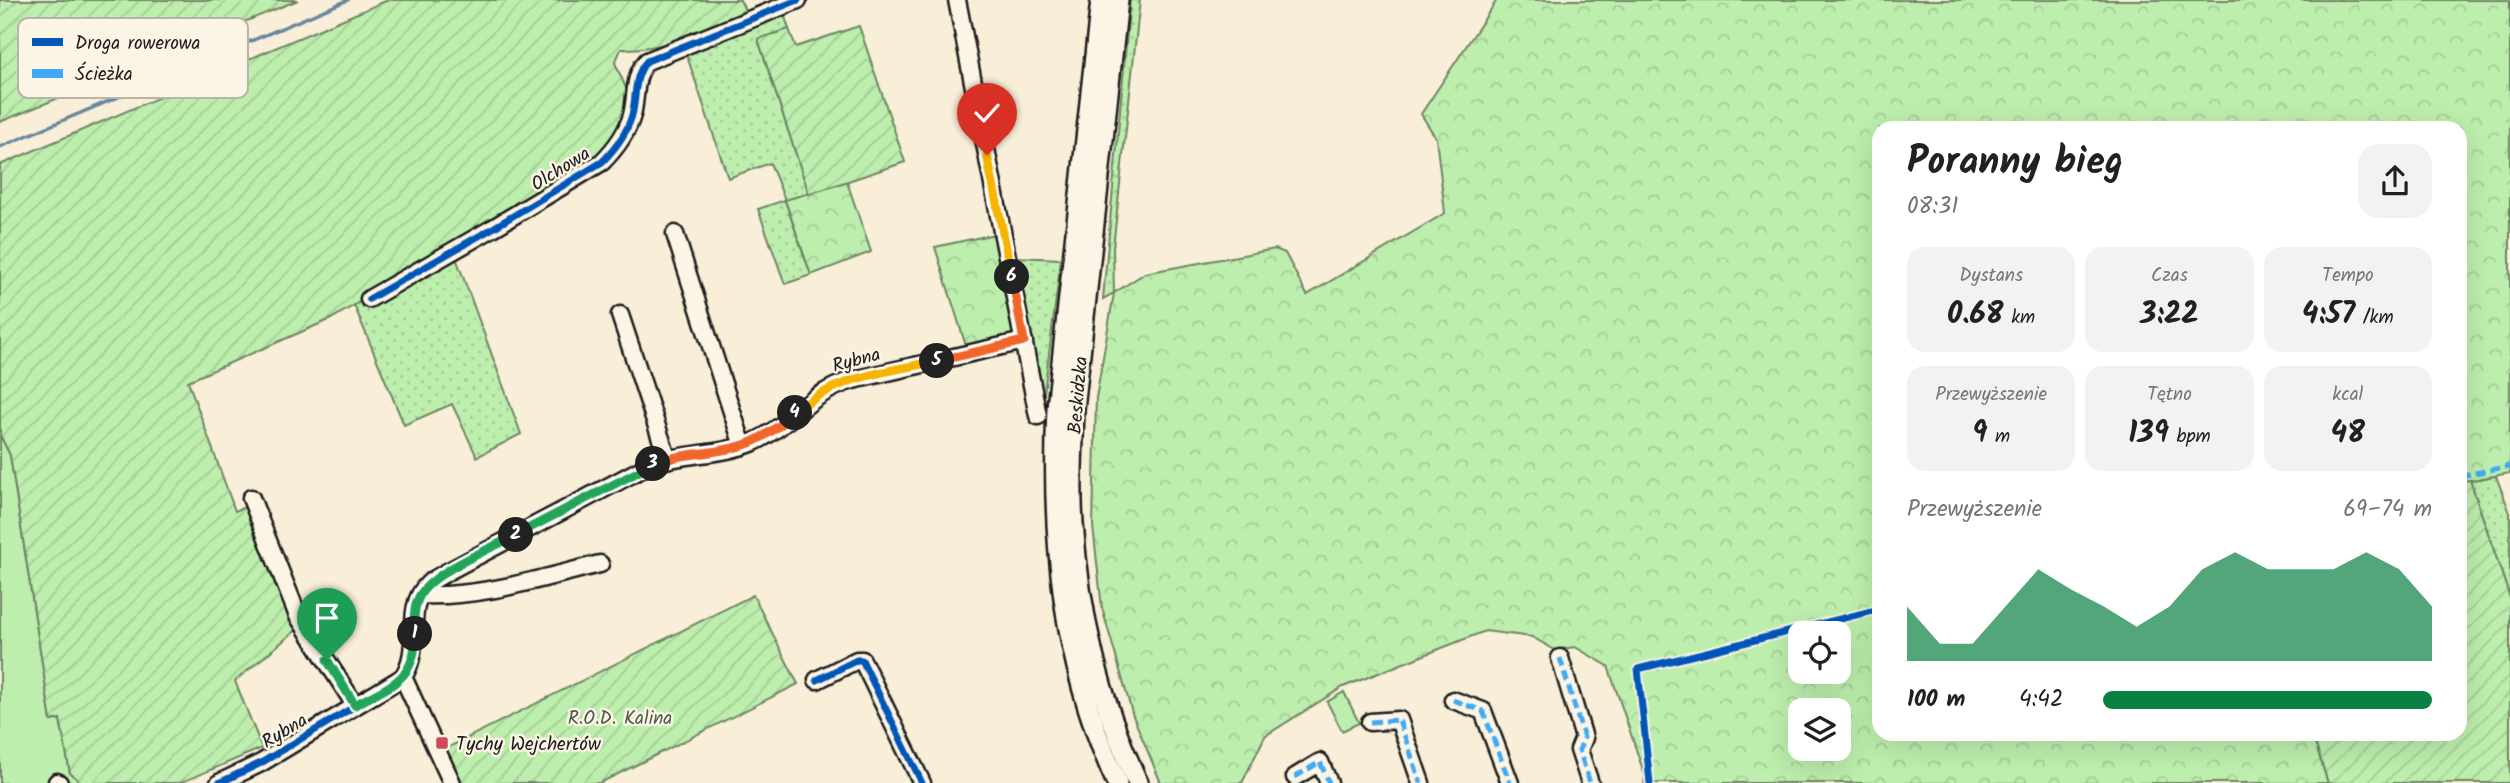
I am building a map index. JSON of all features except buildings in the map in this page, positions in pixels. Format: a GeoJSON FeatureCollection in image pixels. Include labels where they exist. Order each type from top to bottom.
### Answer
{"type":"FeatureCollection","features":[{"type":"Feature","properties":{"kind":"main road","name":"Beskidzka"},"geometry":{"type":"LineString","coordinates":[[1101,0],[1057,408],[1055,524],[1063,600],[1070,634],[1092,718],[1117,783]]}},
{"type":"Feature","properties":{"kind":"main road","name":"Beskidzka"},"geometry":{"type":"LineString","coordinates":[[1118,0],[1074,410],[1072,510],[1076,564],[1087,629],[1114,724],[1138,783]]}},
{"type":"Feature","properties":{"kind":"street","name":"Olchowa"},"geometry":{"type":"LineString","coordinates":[[369,299],[602,162],[614,150],[627,128],[634,105],[639,71],[647,61],[798,0]]}},
{"type":"Feature","properties":{"kind":"street"},"geometry":{"type":"LineString","coordinates":[[957,0],[1038,416]]}},
{"type":"Feature","properties":{"kind":"street"},"geometry":{"type":"LineString","coordinates":[[675,234],[743,446]]}},
{"type":"Feature","properties":{"kind":"street"},"geometry":{"type":"LineString","coordinates":[[620,315],[666,459]]}},
{"type":"Feature","properties":{"kind":"street","name":"Rybna"},"geometry":{"type":"LineString","coordinates":[[420,595],[428,584],[447,572],[633,473],[666,459],[743,446],[762,438],[817,395],[842,383],[1024,341]]}},
{"type":"Feature","properties":{"kind":"street"},"geometry":{"type":"LineString","coordinates":[[251,498],[298,616],[355,705]]}},
{"type":"Feature","properties":{"kind":"street"},"geometry":{"type":"LineString","coordinates":[[433,783],[450,779],[403,677],[410,667],[415,643],[414,614],[420,595],[448,597],[600,564]]}},
{"type":"Feature","properties":{"kind":"street"},"geometry":{"type":"LineString","coordinates":[[1560,658],[1584,738],[1579,750],[1590,783]]}},
{"type":"Feature","properties":{"kind":"street"},"geometry":{"type":"LineString","coordinates":[[817,680],[862,660],[922,783]]}},
{"type":"Feature","properties":{"kind":"street","name":"Rybna"},"geometry":{"type":"LineString","coordinates":[[226,781],[403,677]]}},
{"type":"Feature","properties":{"kind":"street"},"geometry":{"type":"LineString","coordinates":[[1452,700],[1483,711],[1510,783]]}},
{"type":"Feature","properties":{"kind":"street"},"geometry":{"type":"LineString","coordinates":[[1370,722],[1399,720],[1421,783]]}},
{"type":"Feature","properties":{"kind":"street"},"geometry":{"type":"LineString","coordinates":[[1295,777],[1320,762],[1329,783]]}},
{"type":"Feature","properties":{"kind":"green space"},"geometry":{"type":"Polygon","coordinates":[[[0,0],[298,0],[248,20],[248,18],[18,18],[18,98],[59,98],[0,122],[0,0]]]}},
{"type":"Feature","properties":{"kind":"green space"},"geometry":{"type":"Polygon","coordinates":[[[388,0],[740,0],[747,14],[670,43],[621,49],[615,63],[629,95],[628,107],[618,132],[602,153],[565,179],[331,319],[188,381],[235,511],[250,505],[300,627],[235,681],[262,748],[180,783],[82,783],[70,773],[60,719],[51,721],[10,455],[0,435],[0,165],[158,98],[248,98],[248,60],[388,0]]]}},
{"type":"Feature","properties":{"kind":"green space"},"geometry":{"type":"Polygon","coordinates":[[[1130,0],[1140,0],[1113,248],[1114,293],[1103,299],[1130,0]]]}},
{"type":"Feature","properties":{"kind":"green space"},"geometry":{"type":"Polygon","coordinates":[[[1497,0],[2510,0],[2510,473],[2467,481],[2467,121],[1872,121],[1872,741],[2315,741],[2328,783],[1644,783],[1645,776],[1608,666],[1575,647],[1555,650],[1532,637],[1485,631],[1343,687],[1265,736],[1242,783],[1161,783],[1133,716],[1102,608],[1093,526],[1096,398],[1114,293],[1145,273],[1275,249],[1285,253],[1307,295],[1445,213],[1436,138],[1421,114],[1497,0]]]}},
{"type":"Feature","properties":{"kind":"green space"},"geometry":{"type":"Polygon","coordinates":[[[783,11],[789,29],[758,39],[809,194],[785,201],[811,275],[785,284],[758,209],[785,200],[770,163],[728,178],[686,53],[783,11]]]}},
{"type":"Feature","properties":{"kind":"green space"},"geometry":{"type":"Polygon","coordinates":[[[859,26],[905,162],[809,194],[758,39],[789,29],[796,47],[859,26]]]}},
{"type":"Feature","properties":{"kind":"green space"},"geometry":{"type":"Polygon","coordinates":[[[847,182],[871,252],[811,275],[785,200],[847,182]]]}},
{"type":"Feature","properties":{"kind":"green space"},"geometry":{"type":"Polygon","coordinates":[[[995,234],[1016,335],[966,346],[935,247],[995,234]]]}},
{"type":"Feature","properties":{"kind":"green space"},"geometry":{"type":"Polygon","coordinates":[[[455,245],[455,255],[521,434],[477,457],[452,404],[404,425],[354,305],[455,245]]]}},
{"type":"Feature","properties":{"kind":"green space"},"geometry":{"type":"Polygon","coordinates":[[[1015,257],[1061,259],[1043,401],[1015,257]]]}},
{"type":"Feature","properties":{"kind":"green space"},"geometry":{"type":"Polygon","coordinates":[[[0,435],[10,455],[51,721],[60,719],[70,773],[82,783],[0,783],[0,435]]]}},
{"type":"Feature","properties":{"kind":"green space"},"geometry":{"type":"Polygon","coordinates":[[[2496,476],[2510,513],[2510,598],[2470,480],[2496,476]]]}},
{"type":"Feature","properties":{"kind":"green space"},"geometry":{"type":"Polygon","coordinates":[[[2470,480],[2510,598],[2510,783],[2328,783],[2315,741],[2467,741],[2467,481],[2470,480]]]}},
{"type":"Feature","properties":{"kind":"green space","name":"R.O.D. Kalina"},"geometry":{"type":"Polygon","coordinates":[[[753,595],[798,684],[600,783],[459,783],[443,750],[753,595]]]}},
{"type":"Feature","properties":{"kind":"green space"},"geometry":{"type":"Polygon","coordinates":[[[1344,692],[1359,723],[1342,731],[1327,702],[1344,692]]]}},
{"type":"Feature","properties":{"kind":"waterway"},"geometry":{"type":"LineString","coordinates":[[248,42],[348,0]]}},
{"type":"Feature","properties":{"kind":"waterway"},"geometry":{"type":"LineString","coordinates":[[0,147],[116,98]]}},
{"type":"Feature","properties":{"kind":"marked path"},"geometry":{"type":"LineString","coordinates":[[2467,475],[2510,466]]}},
{"type":"Feature","properties":{"kind":"marked path"},"geometry":{"type":"LineString","coordinates":[[1560,658],[1584,738],[1579,750],[1590,783]]}},
{"type":"Feature","properties":{"kind":"marked path"},"geometry":{"type":"LineString","coordinates":[[1453,700],[1483,711],[1510,783]]}},
{"type":"Feature","properties":{"kind":"marked path"},"geometry":{"type":"LineString","coordinates":[[1370,722],[1399,720],[1421,783]]}},
{"type":"Feature","properties":{"kind":"marked path"},"geometry":{"type":"LineString","coordinates":[[1295,777],[1320,762],[1329,783]]}},
{"type":"Feature","properties":{"kind":"cycle path"},"geometry":{"type":"LineString","coordinates":[[369,299],[602,162],[627,128],[632,115],[639,73],[647,61],[798,0]]}},
{"type":"Feature","properties":{"kind":"cycle path"},"geometry":{"type":"LineString","coordinates":[[219,783],[261,763],[403,677],[412,653],[416,604],[430,582],[447,572],[649,465],[728,450],[754,442],[780,427],[812,401],[837,386],[1024,341]]}},
{"type":"Feature","properties":{"kind":"cycle path"},"geometry":{"type":"LineString","coordinates":[[1650,783],[1638,669],[1872,611]]}},
{"type":"Feature","properties":{"kind":"cycle path"},"geometry":{"type":"LineString","coordinates":[[817,680],[862,660],[922,783]]}},
{"type":"Feature","properties":{"kind":"place","name":"Tychy Wejchertów"},"geometry":{"type":"Point","coordinates":[442,743]}},
{"type":"Feature","properties":{"kind":"route"},"geometry":{"type":"LineString","coordinates":[[327,660],[355,705],[403,677],[410,667],[415,643],[414,614],[420,595],[428,584],[447,572],[649,465],[666,459],[743,446],[762,438],[812,398],[829,388],[853,380],[1024,341],[987,155]]}}]}
